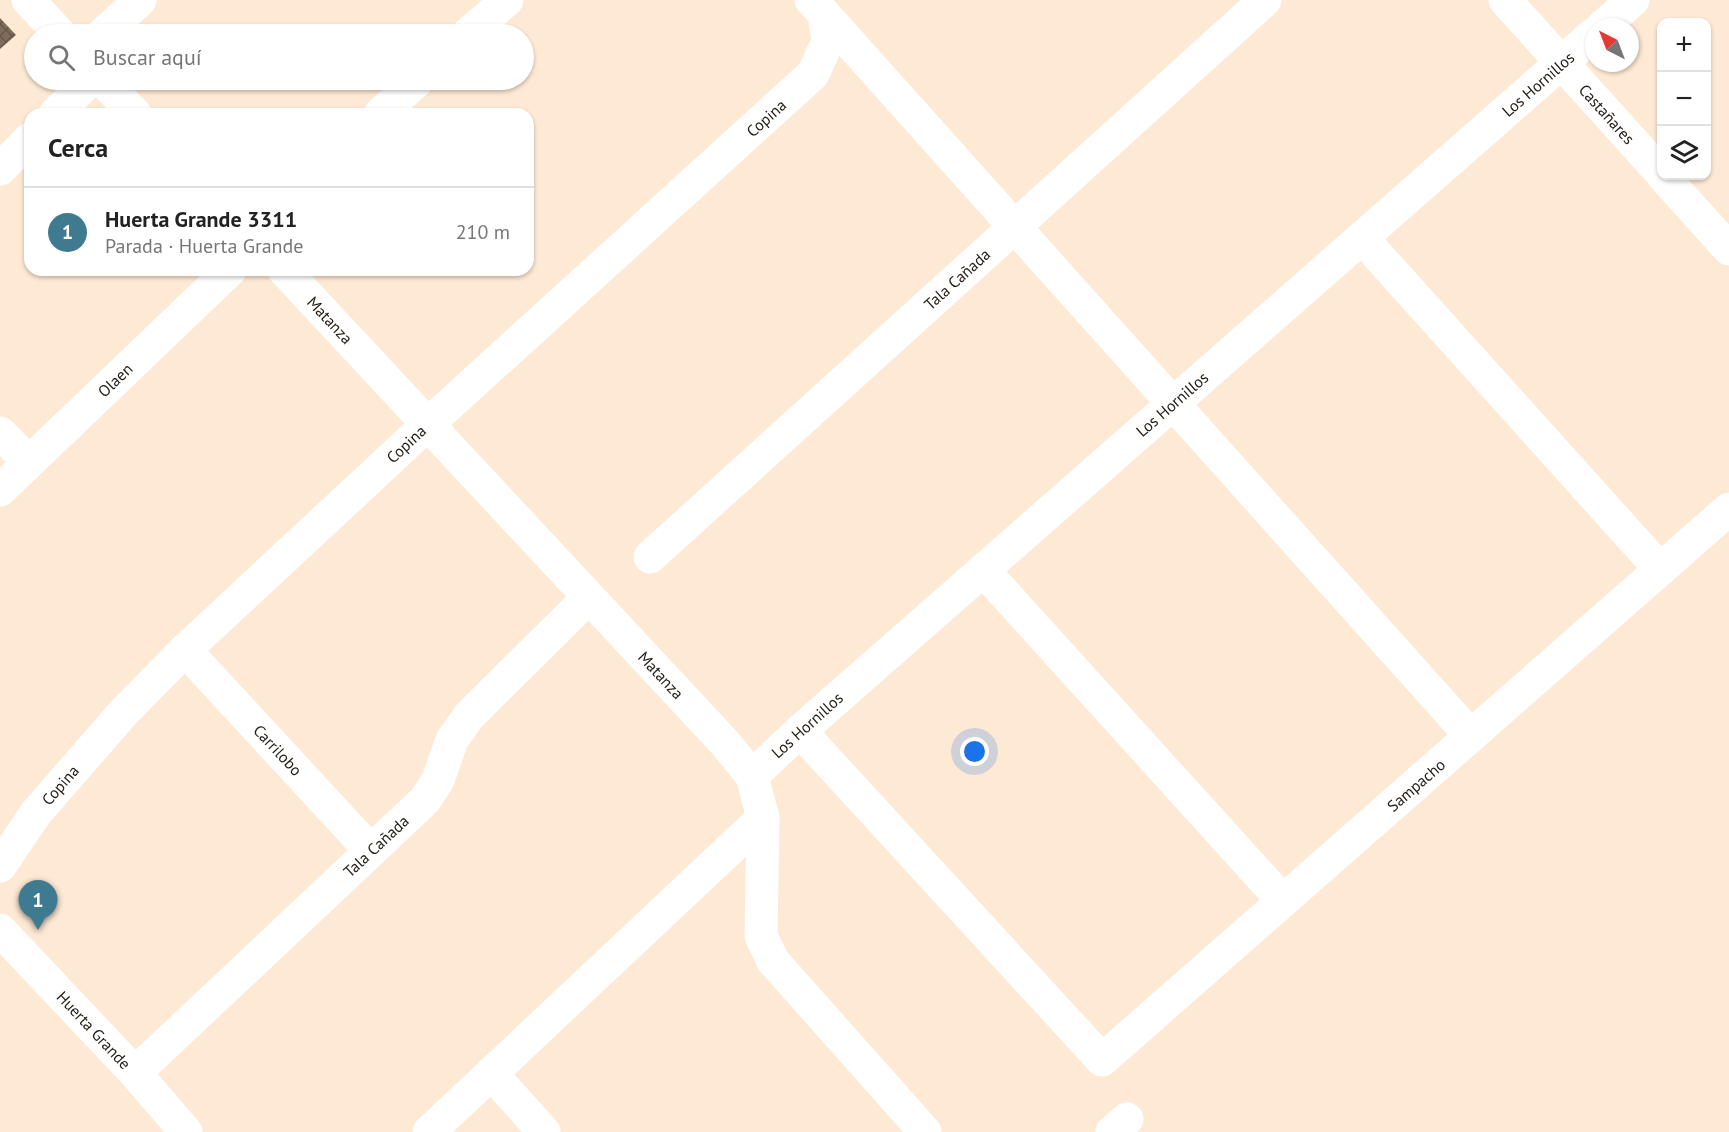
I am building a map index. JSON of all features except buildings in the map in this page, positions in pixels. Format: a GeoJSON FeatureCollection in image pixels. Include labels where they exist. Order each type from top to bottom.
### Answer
{"type":"FeatureCollection","features":[{"type":"Feature","properties":{"kind":"street"},"geometry":{"type":"LineString","coordinates":[[28,0],[51,24]]}},
{"type":"Feature","properties":{"kind":"street"},"geometry":{"type":"LineString","coordinates":[[114,24],[140,0]]}},
{"type":"Feature","properties":{"kind":"street"},"geometry":{"type":"LineString","coordinates":[[479,24],[507,0]]}},
{"type":"Feature","properties":{"kind":"street","name":"Tala Cañada"},"geometry":{"type":"LineString","coordinates":[[650,557],[1265,0]]}},
{"type":"Feature","properties":{"kind":"street","name":"Castañares"},"geometry":{"type":"LineString","coordinates":[[1505,0],[1657,169]]}},
{"type":"Feature","properties":{"kind":"street"},"geometry":{"type":"LineString","coordinates":[[1612,18],[1633,0]]}},
{"type":"Feature","properties":{"kind":"street"},"geometry":{"type":"LineString","coordinates":[[821,18],[1015,227],[1471,736]]}},
{"type":"Feature","properties":{"kind":"street","name":"Copina"},"geometry":{"type":"LineString","coordinates":[[0,866],[36,813],[123,714],[185,650],[427,425],[813,75],[821,18]]}},
{"type":"Feature","properties":{"kind":"street","name":"Los Hornillos"},"geometry":{"type":"LineString","coordinates":[[752,776],[982,570],[1585,42]]}},
{"type":"Feature","properties":{"kind":"street"},"geometry":{"type":"LineString","coordinates":[[61,108],[80,90]]}},
{"type":"Feature","properties":{"kind":"street"},"geometry":{"type":"LineString","coordinates":[[112,90],[129,108]]}},
{"type":"Feature","properties":{"kind":"street"},"geometry":{"type":"LineString","coordinates":[[387,108],[407,90]]}},
{"type":"Feature","properties":{"kind":"street"},"geometry":{"type":"LineString","coordinates":[[0,168],[24,145]]}},
{"type":"Feature","properties":{"kind":"street","name":"Castañares"},"geometry":{"type":"LineString","coordinates":[[1667,180],[1729,249]]}},
{"type":"Feature","properties":{"kind":"street"},"geometry":{"type":"LineString","coordinates":[[1362,238],[1660,569]]}},
{"type":"Feature","properties":{"kind":"street","name":"Olaen"},"geometry":{"type":"LineString","coordinates":[[0,490],[224,276]]}},
{"type":"Feature","properties":{"kind":"street","name":"Matanza"},"geometry":{"type":"LineString","coordinates":[[290,276],[724,742],[752,776],[763,818],[761,936],[773,961],[925,1132]]}},
{"type":"Feature","properties":{"kind":"street"},"geometry":{"type":"LineString","coordinates":[[0,433],[29,462]]}},
{"type":"Feature","properties":{"kind":"street","name":"Sampacho"},"geometry":{"type":"LineString","coordinates":[[800,731],[1102,1060],[1729,509]]}},
{"type":"Feature","properties":{"kind":"street"},"geometry":{"type":"LineString","coordinates":[[982,570],[1283,901]]}},
{"type":"Feature","properties":{"kind":"street","name":"Tala Cañada"},"geometry":{"type":"LineString","coordinates":[[135,1073],[424,800],[438,780],[452,740],[469,716],[588,598]]}},
{"type":"Feature","properties":{"kind":"street","name":"Carrilobo"},"geometry":{"type":"LineString","coordinates":[[185,650],[370,850]]}},
{"type":"Feature","properties":{"kind":"street"},"geometry":{"type":"LineString","coordinates":[[429,1132],[763,818]]}},
{"type":"Feature","properties":{"kind":"street","name":"Huerta Grande"},"geometry":{"type":"LineString","coordinates":[[0,930],[135,1073],[186,1132]]}},
{"type":"Feature","properties":{"kind":"street"},"geometry":{"type":"LineString","coordinates":[[491,1073],[544,1132]]}},
{"type":"Feature","properties":{"kind":"place","name":"Huerta Grande 3311"},"geometry":{"type":"Point","coordinates":[38,930]}}]}
